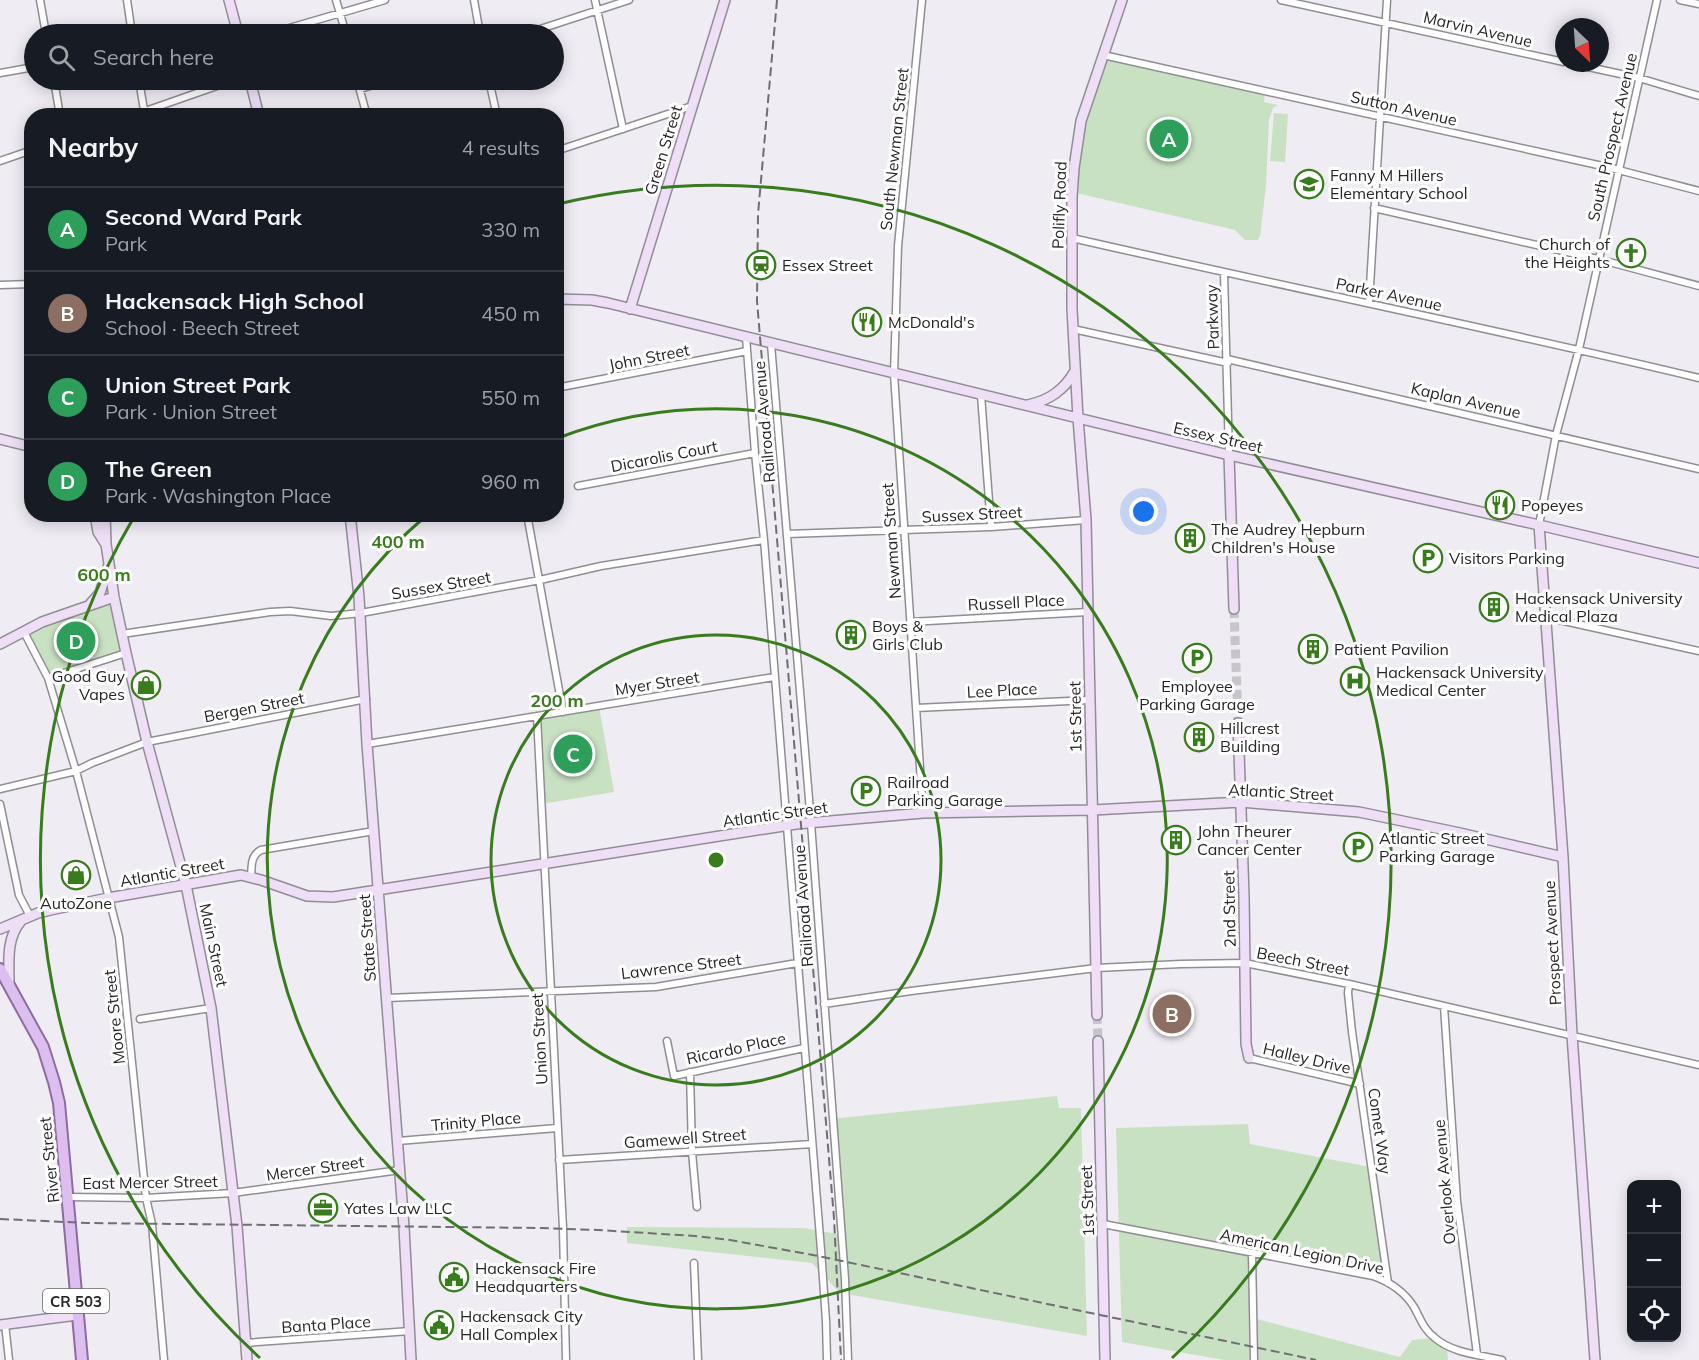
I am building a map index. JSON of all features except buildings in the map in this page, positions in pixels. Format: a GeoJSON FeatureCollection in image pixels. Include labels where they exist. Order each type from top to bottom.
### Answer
{"type":"FeatureCollection","features":[{"type":"Feature","properties":{"kind":"main road","name":"River Street"},"geometry":{"type":"LineString","coordinates":[[0,969],[43,1047],[59,1103],[82,1360]]}},
{"type":"Feature","properties":{"kind":"street"},"geometry":{"type":"LineString","coordinates":[[40,0],[44,24]]}},
{"type":"Feature","properties":{"kind":"street"},"geometry":{"type":"LineString","coordinates":[[127,0],[131,24]]}},
{"type":"Feature","properties":{"kind":"street"},"geometry":{"type":"LineString","coordinates":[[229,0],[235,24]]}},
{"type":"Feature","properties":{"kind":"street"},"geometry":{"type":"LineString","coordinates":[[336,0],[343,24]]}},
{"type":"Feature","properties":{"kind":"street"},"geometry":{"type":"LineString","coordinates":[[303,24],[385,0]]}},
{"type":"Feature","properties":{"kind":"street"},"geometry":{"type":"LineString","coordinates":[[474,0],[478,24]]}},
{"type":"Feature","properties":{"kind":"street"},"geometry":{"type":"LineString","coordinates":[[595,0],[623,129]]}},
{"type":"Feature","properties":{"kind":"street"},"geometry":{"type":"LineString","coordinates":[[556,24],[629,0]]}},
{"type":"Feature","properties":{"kind":"street","name":"Green Street"},"geometry":{"type":"LineString","coordinates":[[630,309],[725,0]]}},
{"type":"Feature","properties":{"kind":"street","name":"South Newman Street"},"geometry":{"type":"LineString","coordinates":[[894,374],[898,246],[922,0]]}},
{"type":"Feature","properties":{"kind":"street","name":"Polifly Road"},"geometry":{"type":"LineString","coordinates":[[1078,418],[1073,329],[1072,238],[1072,192],[1076,146],[1081,121],[1122,0]]}},
{"type":"Feature","properties":{"kind":"street","name":"Marvin Avenue"},"geometry":{"type":"LineString","coordinates":[[1281,0],[1555,60]]}},
{"type":"Feature","properties":{"kind":"street"},"geometry":{"type":"LineString","coordinates":[[1369,303],[1387,0]]}},
{"type":"Feature","properties":{"kind":"street","name":"South Prospect Avenue"},"geometry":{"type":"LineString","coordinates":[[1539,525],[1556,435],[1579,349],[1657,0]]}},
{"type":"Feature","properties":{"kind":"street"},"geometry":{"type":"LineString","coordinates":[[1680,0],[1699,4]]}},
{"type":"Feature","properties":{"kind":"street","name":"Sutton Avenue"},"geometry":{"type":"LineString","coordinates":[[1103,55],[1618,170],[1699,191]]}},
{"type":"Feature","properties":{"kind":"street"},"geometry":{"type":"LineString","coordinates":[[0,73],[24,69]]}},
{"type":"Feature","properties":{"kind":"street"},"geometry":{"type":"LineString","coordinates":[[1609,71],[1699,96]]}},
{"type":"Feature","properties":{"kind":"street"},"geometry":{"type":"LineString","coordinates":[[56,90],[59,108]]}},
{"type":"Feature","properties":{"kind":"street"},"geometry":{"type":"LineString","coordinates":[[141,90],[144,108]]}},
{"type":"Feature","properties":{"kind":"street"},"geometry":{"type":"LineString","coordinates":[[158,108],[207,90]]}},
{"type":"Feature","properties":{"kind":"street"},"geometry":{"type":"LineString","coordinates":[[252,90],[257,108]]}},
{"type":"Feature","properties":{"kind":"street"},"geometry":{"type":"LineString","coordinates":[[360,90],[365,108]]}},
{"type":"Feature","properties":{"kind":"street"},"geometry":{"type":"LineString","coordinates":[[491,90],[495,108]]}},
{"type":"Feature","properties":{"kind":"street"},"geometry":{"type":"LineString","coordinates":[[564,148],[692,106]]}},
{"type":"Feature","properties":{"kind":"street"},"geometry":{"type":"LineString","coordinates":[[0,161],[24,153]]}},
{"type":"Feature","properties":{"kind":"street"},"geometry":{"type":"LineString","coordinates":[[1374,208],[1699,286]]}},
{"type":"Feature","properties":{"kind":"street","name":"Parker Avenue"},"geometry":{"type":"LineString","coordinates":[[1072,238],[1579,349],[1699,378]]}},
{"type":"Feature","properties":{"kind":"street","name":"Parkway"},"geometry":{"type":"LineString","coordinates":[[1224,273],[1229,455]]}},
{"type":"Feature","properties":{"kind":"street"},"geometry":{"type":"LineString","coordinates":[[0,285],[24,284]]}},
{"type":"Feature","properties":{"kind":"street","name":"Essex Street"},"geometry":{"type":"LineString","coordinates":[[564,299],[592,300],[1229,455],[1699,563]]}},
{"type":"Feature","properties":{"kind":"street","name":"Kaplan Avenue"},"geometry":{"type":"LineString","coordinates":[[1073,329],[1227,361],[1699,469]]}},
{"type":"Feature","properties":{"kind":"street","name":"Railroad Avenue"},"geometry":{"type":"LineString","coordinates":[[746,338],[812,1144],[827,1360]]}},
{"type":"Feature","properties":{"kind":"street","name":"Railroad Avenue"},"geometry":{"type":"LineString","coordinates":[[771,344],[811,823],[845,1279],[848,1360]]}},
{"type":"Feature","properties":{"kind":"street","name":"John Street"},"geometry":{"type":"LineString","coordinates":[[564,386],[747,351]]}},
{"type":"Feature","properties":{"kind":"street"},"geometry":{"type":"LineString","coordinates":[[1026,406],[1055,395],[1076,371]]}},
{"type":"Feature","properties":{"kind":"street","name":"Newman Street"},"geometry":{"type":"LineString","coordinates":[[894,374],[923,813]]}},
{"type":"Feature","properties":{"kind":"street"},"geometry":{"type":"LineString","coordinates":[[981,395],[991,527]]}},
{"type":"Feature","properties":{"kind":"street","name":"1st Street"},"geometry":{"type":"LineString","coordinates":[[1078,418],[1086,520],[1097,1015]]}},
{"type":"Feature","properties":{"kind":"street"},"geometry":{"type":"LineString","coordinates":[[0,439],[24,445]]}},
{"type":"Feature","properties":{"kind":"street","name":"Dicarolis Court"},"geometry":{"type":"LineString","coordinates":[[578,486],[755,453]]}},
{"type":"Feature","properties":{"kind":"street"},"geometry":{"type":"LineString","coordinates":[[1229,455],[1234,609]]}},
{"type":"Feature","properties":{"kind":"street","name":"Sussex Street"},"geometry":{"type":"LineString","coordinates":[[787,534],[991,527],[1086,520]]}},
{"type":"Feature","properties":{"kind":"street","name":"Main Street"},"geometry":{"type":"LineString","coordinates":[[96,522],[98,532],[106,544]]}},
{"type":"Feature","properties":{"kind":"street","name":"Main Street"},"geometry":{"type":"LineString","coordinates":[[105,522],[106,544],[114,597],[126,654],[186,885],[212,1008],[233,1193],[247,1360]]}},
{"type":"Feature","properties":{"kind":"street","name":"State Street"},"geometry":{"type":"LineString","coordinates":[[351,522],[361,614],[367,744],[398,1141],[411,1360]]}},
{"type":"Feature","properties":{"kind":"street"},"geometry":{"type":"LineString","coordinates":[[529,522],[562,712]]}},
{"type":"Feature","properties":{"kind":"street","name":"Prospect Avenue"},"geometry":{"type":"LineString","coordinates":[[1539,525],[1595,1360]]}},
{"type":"Feature","properties":{"kind":"street","name":"Sussex Street"},"geometry":{"type":"LineString","coordinates":[[122,634],[270,612],[290,611],[331,616],[361,614],[602,566],[764,540]]}},
{"type":"Feature","properties":{"kind":"street"},"geometry":{"type":"LineString","coordinates":[[89,606],[100,593],[109,562]]}},
{"type":"Feature","properties":{"kind":"street"},"geometry":{"type":"LineString","coordinates":[[0,644],[42,622],[114,597]]}},
{"type":"Feature","properties":{"kind":"street","name":"Russell Place"},"geometry":{"type":"LineString","coordinates":[[910,622],[1088,612]]}},
{"type":"Feature","properties":{"kind":"street"},"geometry":{"type":"LineString","coordinates":[[1546,617],[1699,651]]}},
{"type":"Feature","properties":{"kind":"street","name":"Moore Street"},"geometry":{"type":"LineString","coordinates":[[24,632],[48,678],[76,771],[119,937],[146,1198],[152,1224],[164,1360]]}},
{"type":"Feature","properties":{"kind":"street"},"geometry":{"type":"LineString","coordinates":[[48,678],[126,654]]}},
{"type":"Feature","properties":{"kind":"street","name":"Myer Street"},"geometry":{"type":"LineString","coordinates":[[367,744],[774,677]]}},
{"type":"Feature","properties":{"kind":"street","name":"Bergen Street"},"geometry":{"type":"LineString","coordinates":[[0,789],[76,771],[147,742],[366,699]]}},
{"type":"Feature","properties":{"kind":"street","name":"Lee Place"},"geometry":{"type":"LineString","coordinates":[[916,708],[1090,700]]}},
{"type":"Feature","properties":{"kind":"street","name":"Union Street"},"geometry":{"type":"LineString","coordinates":[[537,716],[563,1228],[566,1360]]}},
{"type":"Feature","properties":{"kind":"street","name":"2nd Street"},"geometry":{"type":"LineString","coordinates":[[1238,723],[1242,802],[1246,1044],[1249,1058]]}},
{"type":"Feature","properties":{"kind":"street","name":"Atlantic Street"},"geometry":{"type":"LineString","coordinates":[[0,929],[55,909],[241,875],[293,892],[333,897],[786,825],[923,813],[1093,810],[1242,802],[1359,812],[1460,832],[1563,857]]}},
{"type":"Feature","properties":{"kind":"street"},"geometry":{"type":"LineString","coordinates":[[0,804],[19,896],[26,918],[13,930],[9,984]]}},
{"type":"Feature","properties":{"kind":"street"},"geometry":{"type":"LineString","coordinates":[[251,877],[252,858],[261,850],[374,831]]}},
{"type":"Feature","properties":{"kind":"street","name":"Lawrence Street"},"geometry":{"type":"LineString","coordinates":[[387,998],[656,987],[797,963]]}},
{"type":"Feature","properties":{"kind":"street","name":"Beech Street"},"geometry":{"type":"LineString","coordinates":[[824,1004],[1096,968],[1245,963],[1349,984],[1699,1065]]}},
{"type":"Feature","properties":{"kind":"street","name":"Comet Way"},"geometry":{"type":"LineString","coordinates":[[1349,984],[1348,993],[1388,1283]]}},
{"type":"Feature","properties":{"kind":"street","name":"Overlook Avenue"},"geometry":{"type":"LineString","coordinates":[[1444,1006],[1457,1201],[1477,1354]]}},
{"type":"Feature","properties":{"kind":"street"},"geometry":{"type":"LineString","coordinates":[[140,1019],[212,1008]]}},
{"type":"Feature","properties":{"kind":"street","name":"Ricardo Place"},"geometry":{"type":"LineString","coordinates":[[667,1041],[674,1076],[804,1048]]}},
{"type":"Feature","properties":{"kind":"street","name":"1st Street"},"geometry":{"type":"LineString","coordinates":[[1098,1041],[1105,1360]]}},
{"type":"Feature","properties":{"kind":"street","name":"Halley Drive"},"geometry":{"type":"LineString","coordinates":[[1249,1058],[1360,1084]]}},
{"type":"Feature","properties":{"kind":"street"},"geometry":{"type":"LineString","coordinates":[[690,1072],[692,1152],[697,1207]]}},
{"type":"Feature","properties":{"kind":"street","name":"Trinity Place"},"geometry":{"type":"LineString","coordinates":[[398,1141],[557,1128]]}},
{"type":"Feature","properties":{"kind":"street","name":"Gamewell Street"},"geometry":{"type":"LineString","coordinates":[[559,1160],[812,1144]]}},
{"type":"Feature","properties":{"kind":"street","name":"Mercer Street"},"geometry":{"type":"LineString","coordinates":[[233,1193],[400,1170]]}},
{"type":"Feature","properties":{"kind":"street","name":"East Mercer Street"},"geometry":{"type":"LineString","coordinates":[[68,1197],[146,1198],[233,1193]]}},
{"type":"Feature","properties":{"kind":"street","name":"American Legion Drive"},"geometry":{"type":"LineString","coordinates":[[1103,1224],[1373,1276],[1406,1296],[1422,1324],[1436,1340],[1454,1349],[1502,1360]]}},
{"type":"Feature","properties":{"kind":"street"},"geometry":{"type":"LineString","coordinates":[[1252,1253],[1254,1360]]}},
{"type":"Feature","properties":{"kind":"street"},"geometry":{"type":"LineString","coordinates":[[694,1263],[698,1360]]}},
{"type":"Feature","properties":{"kind":"street"},"geometry":{"type":"LineString","coordinates":[[9,1360],[3,1324],[77,1315]]}},
{"type":"Feature","properties":{"kind":"street","name":"Banta Place"},"geometry":{"type":"LineString","coordinates":[[245,1343],[410,1331]]}},
{"type":"Feature","properties":{"kind":"green space"},"geometry":{"type":"Polygon","coordinates":[[[1103,55],[1265,91],[1264,102],[1278,105],[1273,108],[1269,120],[1266,186],[1258,240],[1245,240],[1235,230],[1072,192],[1076,146],[1103,55]]]}},
{"type":"Feature","properties":{"kind":"green space"},"geometry":{"type":"Polygon","coordinates":[[[1274,113],[1288,114],[1285,162],[1270,161],[1274,113]]]}},
{"type":"Feature","properties":{"kind":"green space"},"geometry":{"type":"Polygon","coordinates":[[[114,597],[126,653],[48,678],[24,632],[114,597]]]}},
{"type":"Feature","properties":{"kind":"green space"},"geometry":{"type":"Polygon","coordinates":[[[599,706],[614,792],[542,804],[537,716],[599,706]]]}},
{"type":"Feature","properties":{"kind":"green space"},"geometry":{"type":"Polygon","coordinates":[[[1057,1096],[1059,1108],[1081,1108],[1087,1336],[840,1293],[812,1263],[627,1243],[627,1227],[804,1228],[837,1234],[830,1119],[1057,1096]]]}},
{"type":"Feature","properties":{"kind":"green space"},"geometry":{"type":"Polygon","coordinates":[[[1248,1124],[1250,1144],[1370,1167],[1386,1281],[1251,1256],[1253,1318],[1400,1357],[1412,1340],[1433,1338],[1447,1347],[1448,1360],[1224,1360],[1122,1342],[1116,1128],[1248,1124]]]}},
{"type":"Feature","properties":{"kind":"tunnel"},"geometry":{"type":"LineString","coordinates":[[1234,609],[1238,723]]}},
{"type":"Feature","properties":{"kind":"tunnel"},"geometry":{"type":"LineString","coordinates":[[1097,1015],[1098,1041]]}},
{"type":"Feature","properties":{"kind":"railway"},"geometry":{"type":"LineString","coordinates":[[777,0],[758,214],[757,301],[834,1218],[841,1360]]}},
{"type":"Feature","properties":{"kind":"railway"},"geometry":{"type":"LineString","coordinates":[[0,1219],[87,1223],[541,1228],[695,1236],[813,1255],[1316,1360]]}},
{"type":"Feature","properties":{"kind":"place","name":"Second Ward Park"},"geometry":{"type":"Point","coordinates":[1169,139]}},
{"type":"Feature","properties":{"kind":"place","name":"Fanny M Hillers Elementary School"},"geometry":{"type":"Point","coordinates":[1309,184]}},
{"type":"Feature","properties":{"kind":"place","name":"Church of the Heights"},"geometry":{"type":"Point","coordinates":[1631,253]}},
{"type":"Feature","properties":{"kind":"place","name":"Essex Street"},"geometry":{"type":"Point","coordinates":[761,265]}},
{"type":"Feature","properties":{"kind":"place","name":"McDonald's"},"geometry":{"type":"Point","coordinates":[867,322]}},
{"type":"Feature","properties":{"kind":"place","name":"Popeyes"},"geometry":{"type":"Point","coordinates":[1500,505]}},
{"type":"Feature","properties":{"kind":"place","name":"The Audrey Hepburn Children's House"},"geometry":{"type":"Point","coordinates":[1190,538]}},
{"type":"Feature","properties":{"kind":"place","name":"Visitors Parking"},"geometry":{"type":"Point","coordinates":[1428,558]}},
{"type":"Feature","properties":{"kind":"place","name":"Hackensack University Medical Plaza"},"geometry":{"type":"Point","coordinates":[1494,607]}},
{"type":"Feature","properties":{"kind":"place","name":"Boys & Girls Club"},"geometry":{"type":"Point","coordinates":[851,635]}},
{"type":"Feature","properties":{"kind":"place","name":"The Green"},"geometry":{"type":"Point","coordinates":[76,641]}},
{"type":"Feature","properties":{"kind":"place","name":"Patient Pavilion"},"geometry":{"type":"Point","coordinates":[1313,649]}},
{"type":"Feature","properties":{"kind":"place","name":"Employee Parking Garage"},"geometry":{"type":"Point","coordinates":[1197,658]}},
{"type":"Feature","properties":{"kind":"place","name":"Hackensack University Medical Center"},"geometry":{"type":"Point","coordinates":[1355,681]}},
{"type":"Feature","properties":{"kind":"place","name":"Good Guy Vapes"},"geometry":{"type":"Point","coordinates":[146,685]}},
{"type":"Feature","properties":{"kind":"place","name":"Hillcrest Building"},"geometry":{"type":"Point","coordinates":[1199,737]}},
{"type":"Feature","properties":{"kind":"place","name":"Union Street Park"},"geometry":{"type":"Point","coordinates":[573,754]}},
{"type":"Feature","properties":{"kind":"place","name":"Railroad Parking Garage"},"geometry":{"type":"Point","coordinates":[866,791]}},
{"type":"Feature","properties":{"kind":"place","name":"John Theurer Cancer Center"},"geometry":{"type":"Point","coordinates":[1176,840]}},
{"type":"Feature","properties":{"kind":"place","name":"Atlantic Street Parking Garage"},"geometry":{"type":"Point","coordinates":[1358,847]}},
{"type":"Feature","properties":{"kind":"place","name":"AutoZone"},"geometry":{"type":"Point","coordinates":[76,875]}},
{"type":"Feature","properties":{"kind":"place","name":"Hackensack High School"},"geometry":{"type":"Point","coordinates":[1172,1014]}},
{"type":"Feature","properties":{"kind":"place","name":"Yates Law LLC"},"geometry":{"type":"Point","coordinates":[323,1208]}},
{"type":"Feature","properties":{"kind":"place","name":"Hackensack Fire Headquarters"},"geometry":{"type":"Point","coordinates":[454,1277]}},
{"type":"Feature","properties":{"kind":"place","name":"Hackensack City Hall Complex"},"geometry":{"type":"Point","coordinates":[439,1325]}}]}
